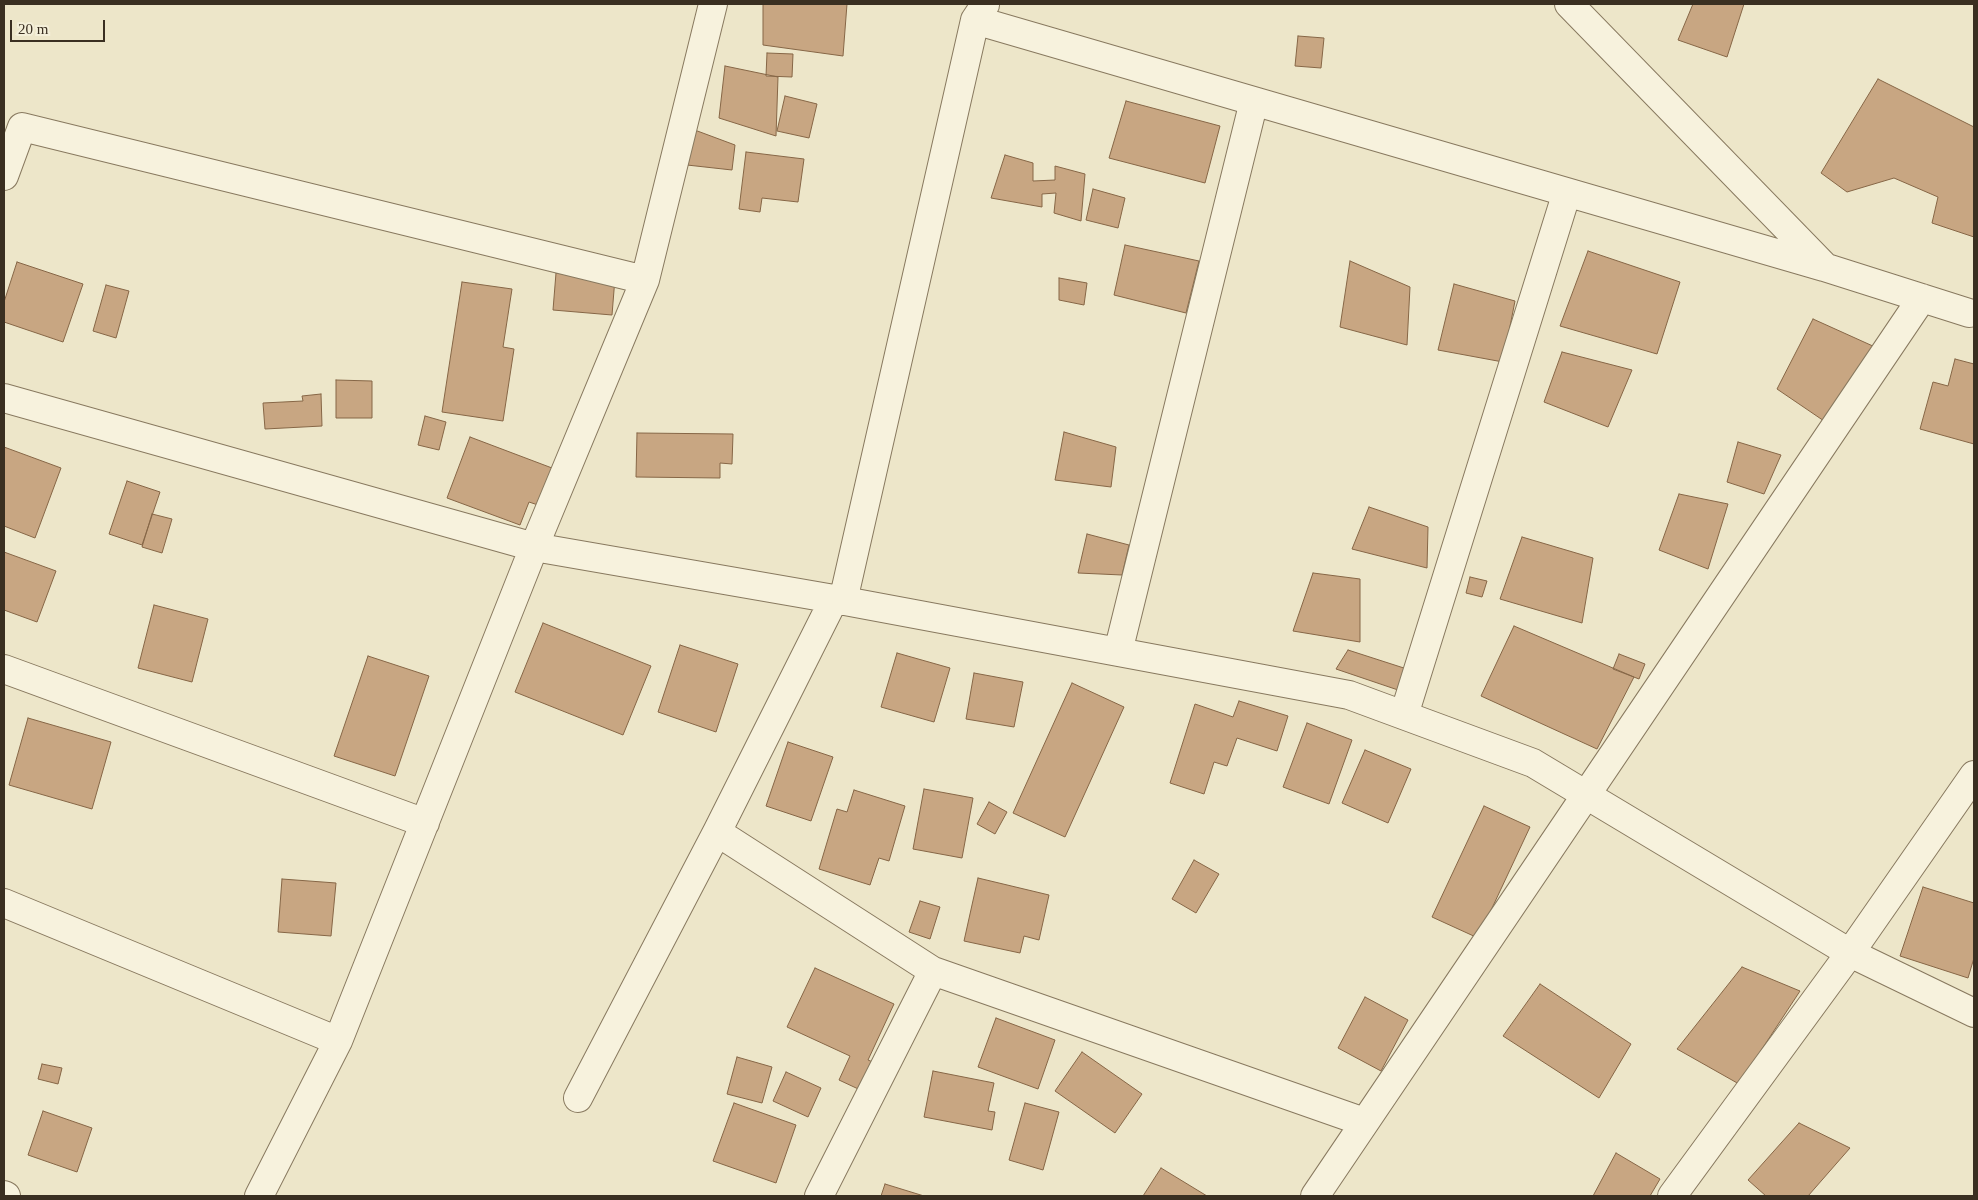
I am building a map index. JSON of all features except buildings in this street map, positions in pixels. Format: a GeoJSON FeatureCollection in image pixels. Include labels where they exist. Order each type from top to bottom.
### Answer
{"type":"FeatureCollection","features":[{"type":"Feature","properties":{"kind":"street"},"geometry":{"type":"LineString","coordinates":[[259,1196],[338,1041],[534,547],[645,280],[713,4]]}},
{"type":"Feature","properties":{"kind":"street"},"geometry":{"type":"LineString","coordinates":[[1569,4],[1824,267]]}},
{"type":"Feature","properties":{"kind":"street"},"geometry":{"type":"LineString","coordinates":[[578,1098],[838,600],[980,12],[1254,101],[1824,267],[1922,298],[1973,310]]}},
{"type":"Feature","properties":{"kind":"street"},"geometry":{"type":"LineString","coordinates":[[1118,652],[1254,101]]}},
{"type":"Feature","properties":{"kind":"street"},"geometry":{"type":"LineString","coordinates":[[4,176],[22,128],[645,280]]}},
{"type":"Feature","properties":{"kind":"street"},"geometry":{"type":"LineString","coordinates":[[1404,715],[1567,192]]}},
{"type":"Feature","properties":{"kind":"street"},"geometry":{"type":"LineString","coordinates":[[1315,1196],[1922,298]]}},
{"type":"Feature","properties":{"kind":"street"},"geometry":{"type":"LineString","coordinates":[[4,398],[534,547],[838,600],[1349,695],[1533,764],[1850,953],[1974,1013]]}},
{"type":"Feature","properties":{"kind":"street"},"geometry":{"type":"LineString","coordinates":[[4,669],[425,823]]}},
{"type":"Feature","properties":{"kind":"street"},"geometry":{"type":"LineString","coordinates":[[1679,1193],[1974,775]]}},
{"type":"Feature","properties":{"kind":"street"},"geometry":{"type":"LineString","coordinates":[[717,832],[934,972],[1364,1122]]}},
{"type":"Feature","properties":{"kind":"street"},"geometry":{"type":"LineString","coordinates":[[4,903],[338,1041]]}},
{"type":"Feature","properties":{"kind":"street"},"geometry":{"type":"LineString","coordinates":[[819,1196],[934,972]]}}]}
